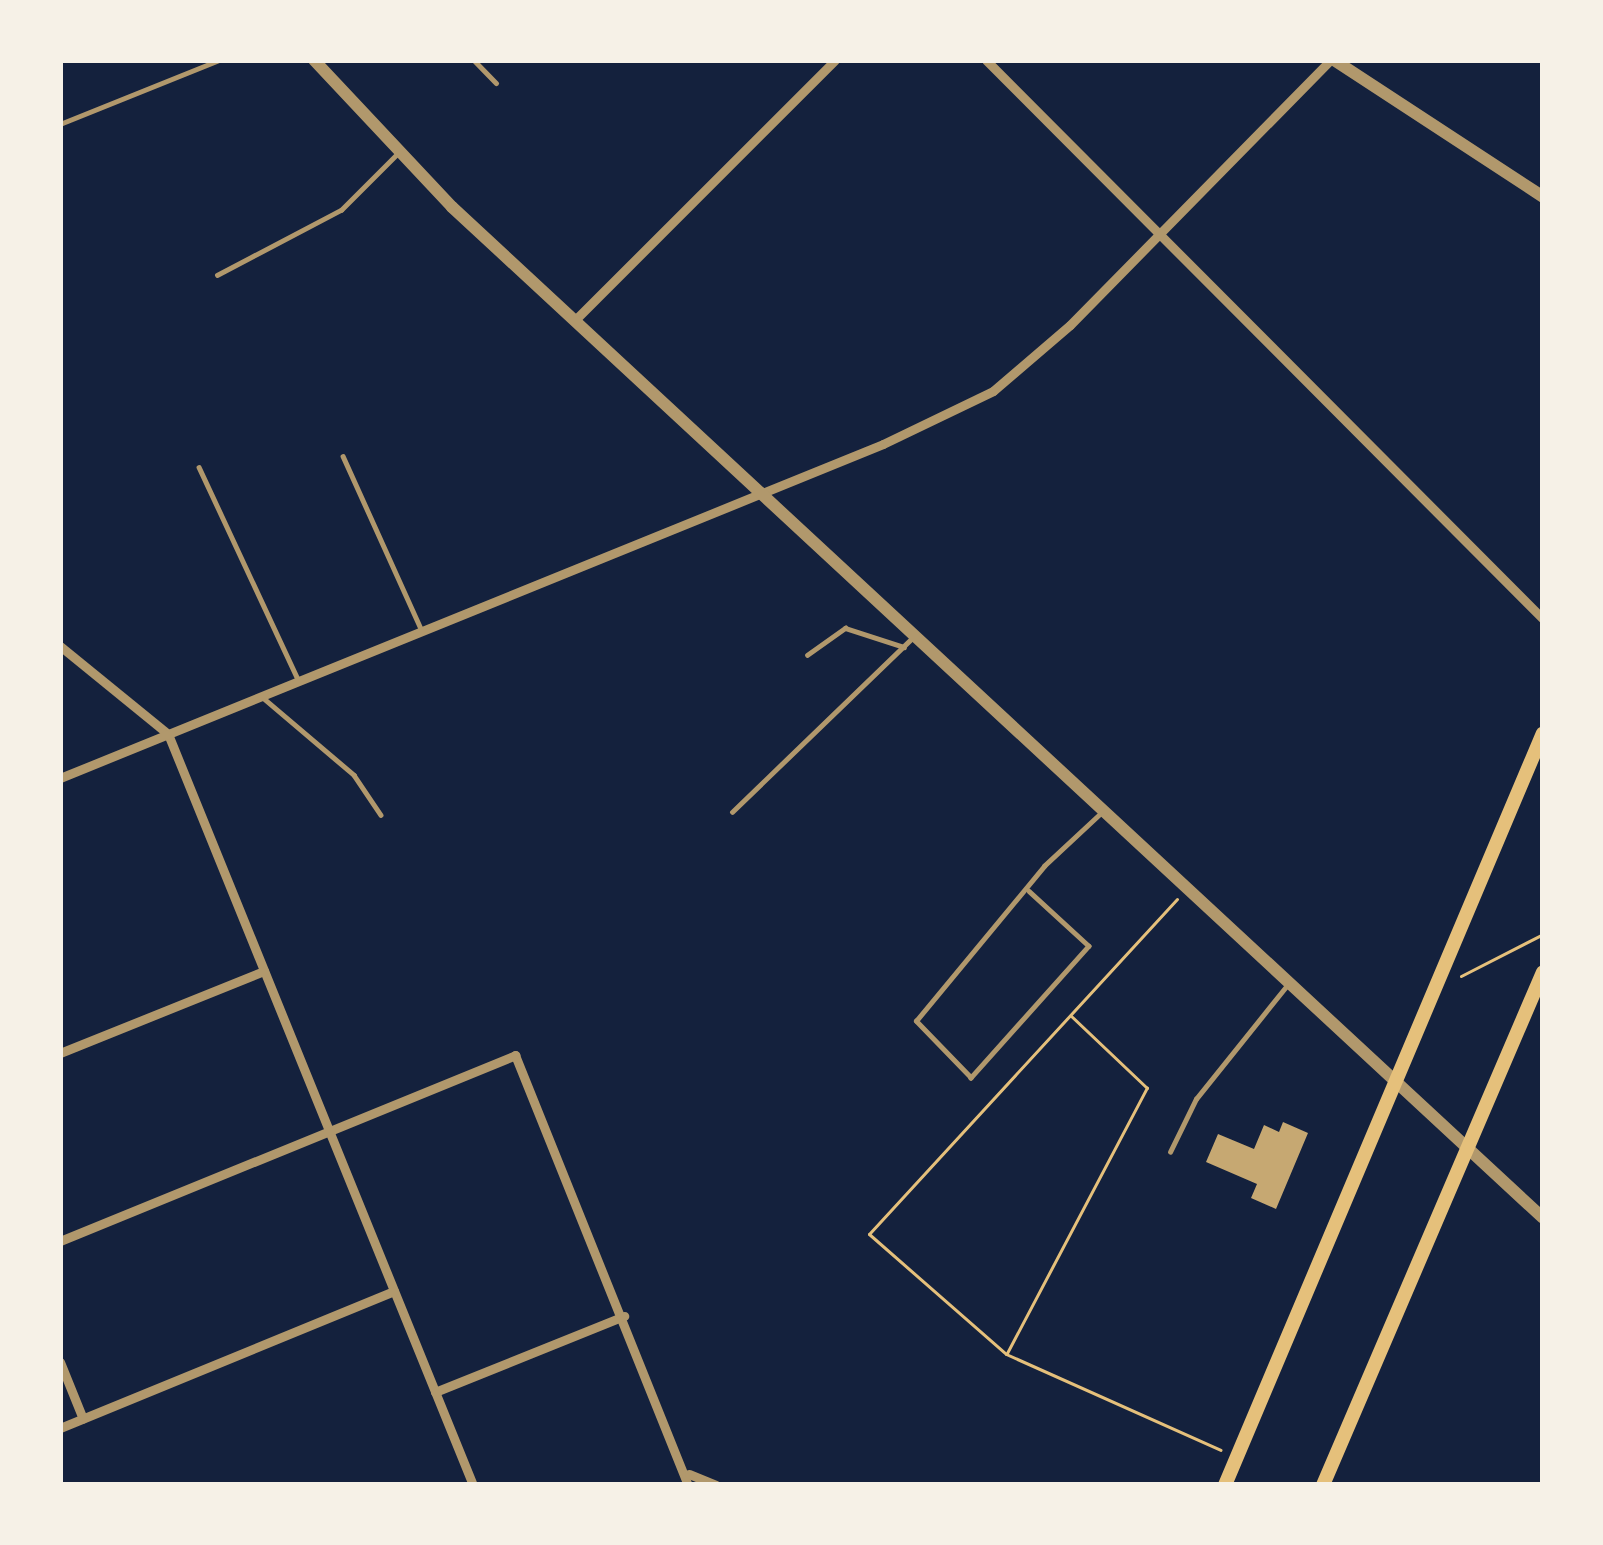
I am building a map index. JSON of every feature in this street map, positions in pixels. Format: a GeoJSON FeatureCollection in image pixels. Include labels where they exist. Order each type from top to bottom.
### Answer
{"type":"FeatureCollection","features":[{"type":"Feature","properties":{"kind":"main road"},"geometry":{"type":"LineString","coordinates":[[1225,1485],[1543,733]]}},
{"type":"Feature","properties":{"kind":"main road"},"geometry":{"type":"LineString","coordinates":[[1323,1485],[1543,972]]}},
{"type":"Feature","properties":{"kind":"street"},"geometry":{"type":"LineString","coordinates":[[314,60],[397,154],[761,494],[909,641],[1103,811],[1543,1218]]}},
{"type":"Feature","properties":{"kind":"street"},"geometry":{"type":"LineString","coordinates":[[574,321],[835,60]]}},
{"type":"Feature","properties":{"kind":"street"},"geometry":{"type":"LineString","coordinates":[[986,60],[1543,619]]}},
{"type":"Feature","properties":{"kind":"street"},"geometry":{"type":"LineString","coordinates":[[60,778],[761,494],[993,391],[1159,234],[1332,60],[1543,197]]}},
{"type":"Feature","properties":{"kind":"street"},"geometry":{"type":"LineString","coordinates":[[60,646],[168,734],[473,1485]]}},
{"type":"Feature","properties":{"kind":"street"},"geometry":{"type":"LineString","coordinates":[[60,1053],[264,970]]}},
{"type":"Feature","properties":{"kind":"street"},"geometry":{"type":"LineString","coordinates":[[60,1240],[515,1054],[689,1479],[716,1485]]}},
{"type":"Feature","properties":{"kind":"street"},"geometry":{"type":"LineString","coordinates":[[60,1428],[394,1291]]}},
{"type":"Feature","properties":{"kind":"street"},"geometry":{"type":"LineString","coordinates":[[435,1392],[624,1316]]}},
{"type":"Feature","properties":{"kind":"street"},"geometry":{"type":"LineString","coordinates":[[60,1362],[83,1419]]}},
{"type":"Feature","properties":{"kind":"lane"},"geometry":{"type":"LineString","coordinates":[[60,124],[219,60]]}},
{"type":"Feature","properties":{"kind":"lane"},"geometry":{"type":"LineString","coordinates":[[474,60],[496,83]]}},
{"type":"Feature","properties":{"kind":"lane"},"geometry":{"type":"LineString","coordinates":[[217,275],[341,210],[397,154]]}},
{"type":"Feature","properties":{"kind":"lane"},"geometry":{"type":"LineString","coordinates":[[343,456],[422,631]]}},
{"type":"Feature","properties":{"kind":"lane"},"geometry":{"type":"LineString","coordinates":[[199,467],[299,681]]}},
{"type":"Feature","properties":{"kind":"lane"},"geometry":{"type":"LineString","coordinates":[[807,655],[845,628],[909,641]]}},
{"type":"Feature","properties":{"kind":"lane"},"geometry":{"type":"LineString","coordinates":[[732,812],[909,641]]}},
{"type":"Feature","properties":{"kind":"lane"},"geometry":{"type":"LineString","coordinates":[[261,696],[354,775],[381,815]]}},
{"type":"Feature","properties":{"kind":"lane"},"geometry":{"type":"LineString","coordinates":[[1029,891],[1089,946],[971,1078],[916,1021],[1029,891],[1103,811]]}},
{"type":"Feature","properties":{"kind":"lane"},"geometry":{"type":"LineString","coordinates":[[1170,1152],[1196,1099],[1289,983]]}},
{"type":"Feature","properties":{"kind":"path"},"geometry":{"type":"LineString","coordinates":[[1187,889],[869,1234],[1006,1354],[1234,1456]]}},
{"type":"Feature","properties":{"kind":"path"},"geometry":{"type":"LineString","coordinates":[[1432,991],[1543,934]]}},
{"type":"Feature","properties":{"kind":"path"},"geometry":{"type":"LineString","coordinates":[[1006,1354],[1147,1088],[1071,1016]]}},
{"type":"Feature","properties":{"kind":"building"},"geometry":{"type":"Polygon","coordinates":[[[1283,1122],[1308,1133],[1276,1209],[1251,1198],[1257,1184],[1206,1162],[1218,1134],[1254,1149],[1264,1125],[1279,1132],[1283,1122]]]}}]}
